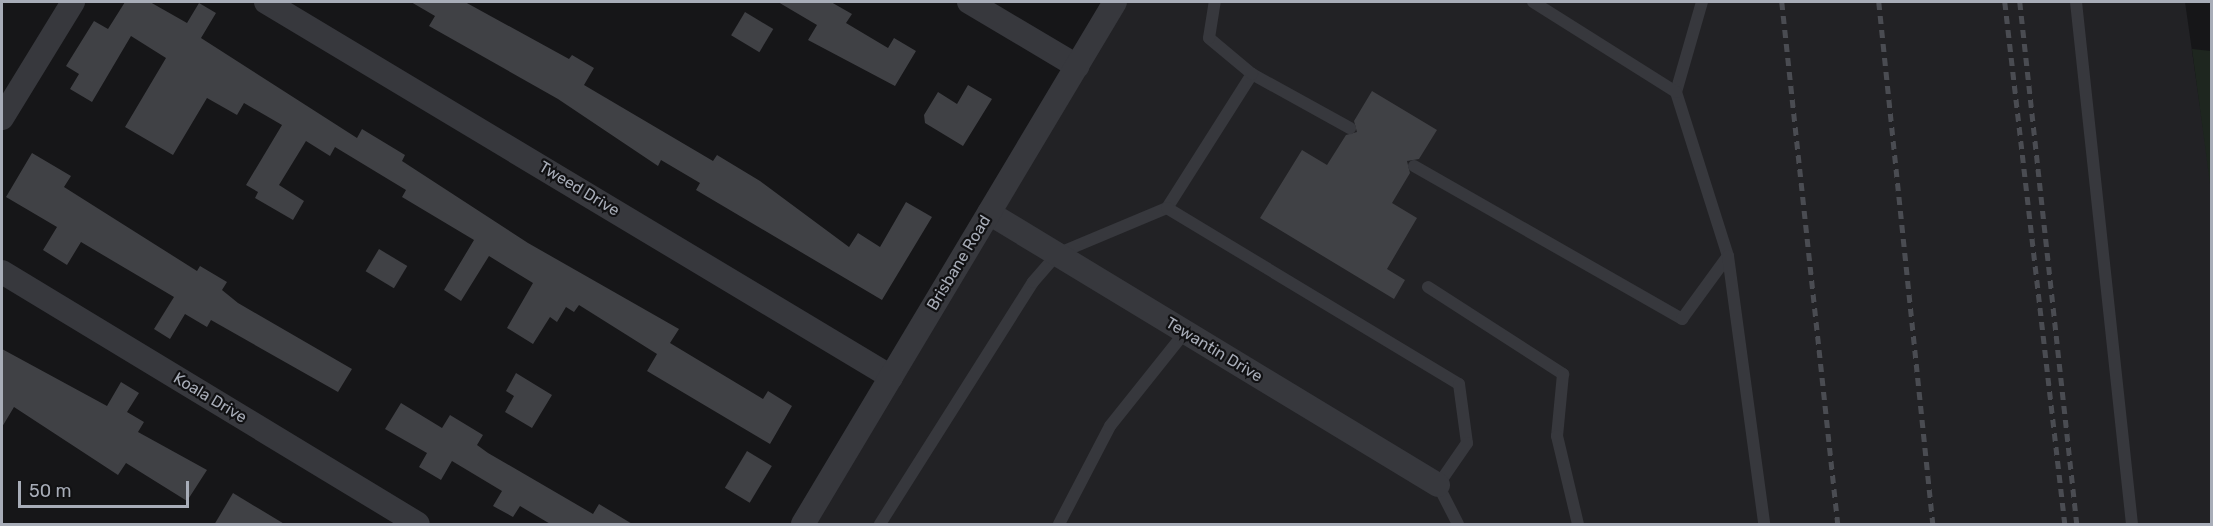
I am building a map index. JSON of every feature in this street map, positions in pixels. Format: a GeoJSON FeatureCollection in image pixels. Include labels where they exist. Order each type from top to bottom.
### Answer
{"type":"FeatureCollection","features":[{"type":"Feature","properties":{"kind":"street"},"geometry":{"type":"LineString","coordinates":[[2,118],[73,2]]}},
{"type":"Feature","properties":{"kind":"street","name":"Tweed Drive"},"geometry":{"type":"LineString","coordinates":[[266,2],[891,377]]}},
{"type":"Feature","properties":{"kind":"street"},"geometry":{"type":"LineString","coordinates":[[969,2],[1077,66]]}},
{"type":"Feature","properties":{"kind":"street","name":"Brisbane Road"},"geometry":{"type":"LineString","coordinates":[[803,525],[1115,2]]}},
{"type":"Feature","properties":{"kind":"street","name":"Tewantin Drive"},"geometry":{"type":"LineString","coordinates":[[989,213],[1438,485]]}},
{"type":"Feature","properties":{"kind":"street","name":"Koala Drive"},"geometry":{"type":"LineString","coordinates":[[2,272],[418,525]]}},
{"type":"Feature","properties":{"kind":"lane"},"geometry":{"type":"LineString","coordinates":[[1215,2],[1209,38],[1252,74],[1350,128]]}},
{"type":"Feature","properties":{"kind":"lane"},"geometry":{"type":"LineString","coordinates":[[1533,2],[1676,92]]}},
{"type":"Feature","properties":{"kind":"lane"},"geometry":{"type":"LineString","coordinates":[[1702,2],[1676,92],[1728,256],[1764,525]]}},
{"type":"Feature","properties":{"kind":"lane"},"geometry":{"type":"LineString","coordinates":[[2076,2],[2132,525]]}},
{"type":"Feature","properties":{"kind":"lane"},"geometry":{"type":"LineString","coordinates":[[880,525],[1033,282],[1057,254],[1167,208],[1252,74]]}},
{"type":"Feature","properties":{"kind":"lane"},"geometry":{"type":"LineString","coordinates":[[1414,166],[1682,319],[1728,256]]}},
{"type":"Feature","properties":{"kind":"lane"},"geometry":{"type":"LineString","coordinates":[[1167,208],[1459,384],[1467,443],[1438,485],[1458,525]]}},
{"type":"Feature","properties":{"kind":"lane"},"geometry":{"type":"LineString","coordinates":[[1428,287],[1563,374],[1557,436],[1578,525]]}},
{"type":"Feature","properties":{"kind":"lane"},"geometry":{"type":"LineString","coordinates":[[1059,525],[1110,426],[1185,332]]}},
{"type":"Feature","properties":{"kind":"shaded area"},"geometry":{"type":"Polygon","coordinates":[[[1126,2],[2185,2],[2212,191],[2211,524],[803,524],[1126,2]]]}},
{"type":"Feature","properties":{"kind":"shaded area"},"geometry":{"type":"Polygon","coordinates":[[[2192,49],[2211,51],[2211,191],[2192,49]]]}},
{"type":"Feature","properties":{"kind":"building"},"geometry":{"type":"Polygon","coordinates":[[[125,2],[150,2],[187,23],[199,3],[216,13],[201,38],[357,138],[362,129],[405,155],[402,161],[528,243],[679,329],[670,343],[763,399],[768,391],[792,406],[770,444],[647,371],[657,354],[579,305],[574,312],[566,307],[557,322],[550,317],[533,344],[507,328],[533,283],[489,256],[461,301],[444,290],[474,240],[402,197],[406,190],[335,147],[330,156],[306,141],[279,185],[304,201],[293,220],[255,198],[258,192],[246,185],[282,125],[244,103],[237,115],[207,98],[173,155],[125,127],[166,58],[131,36],[92,102],[70,89],[79,74],[66,66],[94,21],[108,29],[125,2]]]}},
{"type":"Feature","properties":{"kind":"building"},"geometry":{"type":"Polygon","coordinates":[[[411,2],[465,2],[569,59],[572,55],[594,68],[584,85],[713,161],[717,155],[760,181],[849,247],[858,233],[880,247],[906,202],[932,217],[882,300],[696,190],[700,183],[661,160],[658,166],[558,99],[429,26],[435,16],[411,2]]]}},
{"type":"Feature","properties":{"kind":"building"},"geometry":{"type":"Polygon","coordinates":[[[778,2],[831,2],[852,14],[846,23],[888,48],[894,38],[916,51],[895,86],[808,40],[817,25],[778,2]]]}},
{"type":"Feature","properties":{"kind":"building"},"geometry":{"type":"Polygon","coordinates":[[[745,12],[773,29],[759,52],[731,35],[745,12]]]}},
{"type":"Feature","properties":{"kind":"building"},"geometry":{"type":"Polygon","coordinates":[[[968,85],[992,99],[963,146],[925,123],[924,115],[938,92],[957,104],[968,85]]]}},
{"type":"Feature","properties":{"kind":"building"},"geometry":{"type":"Polygon","coordinates":[[[1372,91],[1437,130],[1419,159],[1407,161],[1410,173],[1392,203],[1417,218],[1387,269],[1405,280],[1394,299],[1260,218],[1302,150],[1327,165],[1346,135],[1357,132],[1354,121],[1372,91]]]}},
{"type":"Feature","properties":{"kind":"building"},"geometry":{"type":"Polygon","coordinates":[[[32,153],[71,176],[64,187],[197,271],[200,266],[227,282],[222,290],[238,303],[352,369],[338,392],[211,320],[207,327],[185,314],[170,339],[154,329],[174,297],[81,242],[67,265],[43,250],[57,227],[6,197],[32,153]]]}},
{"type":"Feature","properties":{"kind":"building"},"geometry":{"type":"Polygon","coordinates":[[[379,249],[407,266],[394,288],[366,271],[379,249]]]}},
{"type":"Feature","properties":{"kind":"building"},"geometry":{"type":"Polygon","coordinates":[[[2,349],[107,406],[121,382],[139,393],[127,412],[144,422],[138,432],[207,470],[187,501],[126,463],[118,475],[14,407],[2,427],[2,349]]]}},
{"type":"Feature","properties":{"kind":"building"},"geometry":{"type":"Polygon","coordinates":[[[516,373],[552,395],[532,428],[505,412],[514,396],[506,391],[516,373]]]}},
{"type":"Feature","properties":{"kind":"building"},"geometry":{"type":"Polygon","coordinates":[[[401,403],[442,428],[450,415],[483,435],[477,445],[488,453],[593,514],[599,504],[634,525],[552,525],[520,506],[513,517],[493,506],[502,491],[452,461],[441,480],[419,467],[427,453],[385,429],[401,403]]]}},
{"type":"Feature","properties":{"kind":"building"},"geometry":{"type":"Polygon","coordinates":[[[747,451],[772,466],[750,503],[725,488],[747,451]]]}},
{"type":"Feature","properties":{"kind":"building"},"geometry":{"type":"Polygon","coordinates":[[[233,493],[286,525],[214,525],[233,493]]]}},
{"type":"Feature","properties":{"kind":"railway"},"geometry":{"type":"LineString","coordinates":[[1782,2],[1838,524]]}},
{"type":"Feature","properties":{"kind":"railway"},"geometry":{"type":"LineString","coordinates":[[1879,2],[1933,524]]}},
{"type":"Feature","properties":{"kind":"railway"},"geometry":{"type":"LineString","coordinates":[[2005,2],[2065,524]]}},
{"type":"Feature","properties":{"kind":"railway"},"geometry":{"type":"LineString","coordinates":[[2020,2],[2077,524]]}}]}
